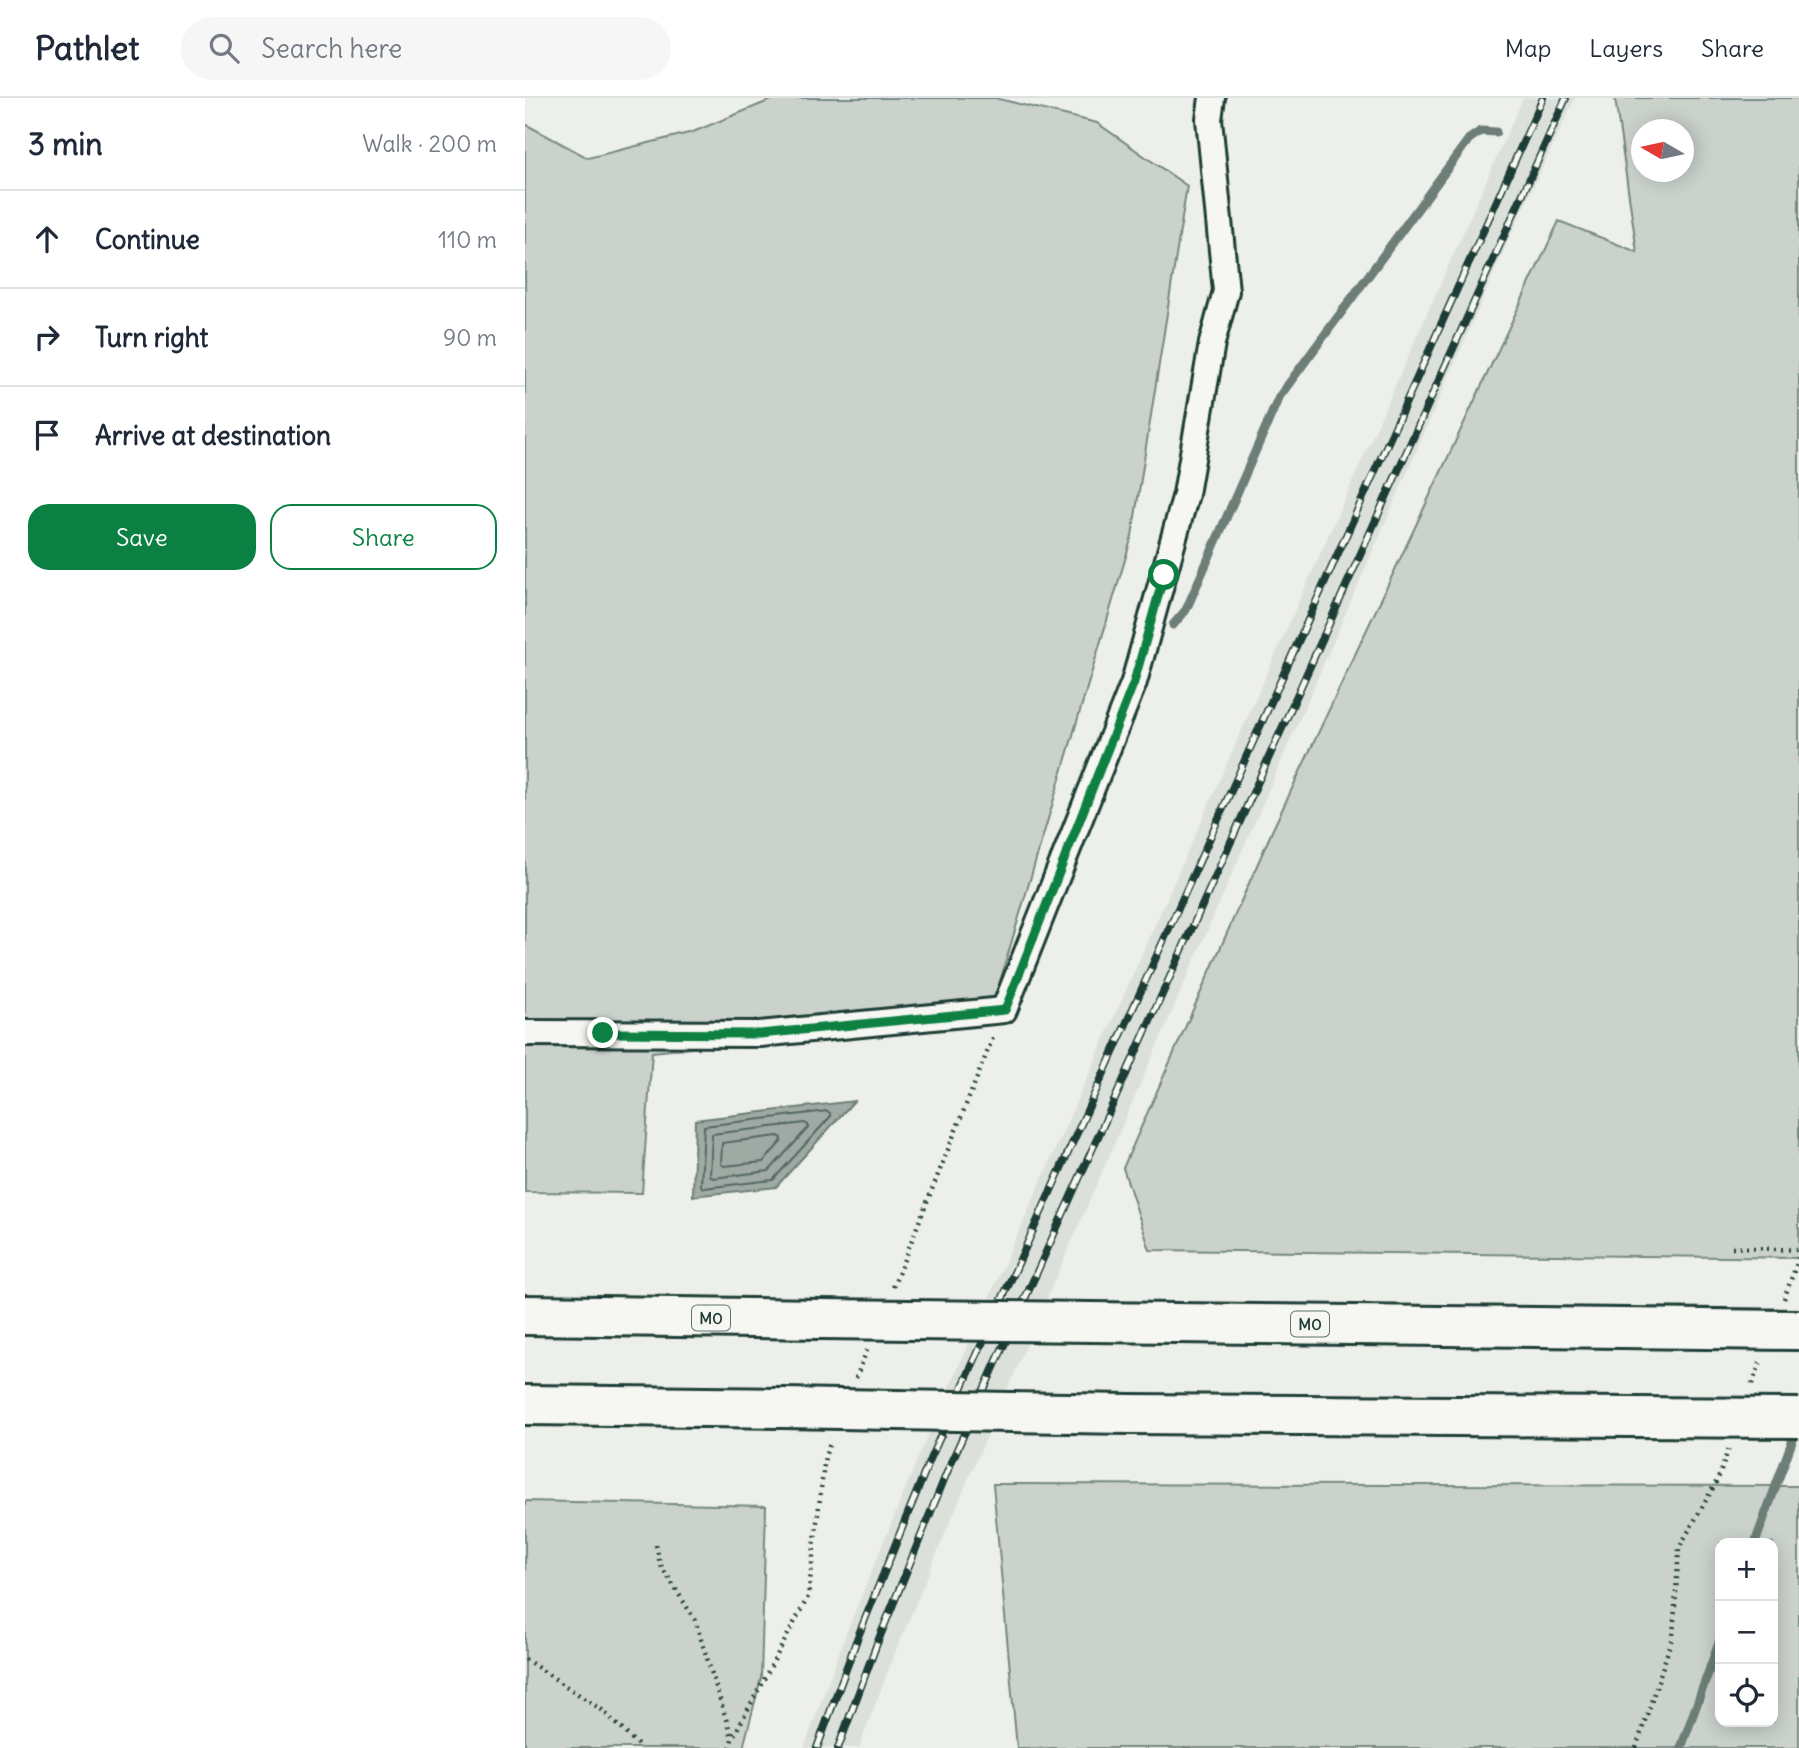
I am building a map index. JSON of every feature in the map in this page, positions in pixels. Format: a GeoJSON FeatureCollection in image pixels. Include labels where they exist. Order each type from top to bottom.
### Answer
{"type":"FeatureCollection","features":[{"type":"Feature","properties":{"kind":"highway","name":"M0"},"geometry":{"type":"LineString","coordinates":[[525,1315],[820,1319],[1789,1319]]}},
{"type":"Feature","properties":{"kind":"highway"},"geometry":{"type":"LineString","coordinates":[[525,1405],[1129,1414],[1799,1419]]}},
{"type":"Feature","properties":{"kind":"street"},"geometry":{"type":"LineString","coordinates":[[525,1032],[760,1034],[1005,1010],[1134,682],[1186,494],[1212,343],[1226,291],[1209,119],[1212,98]]}},
{"type":"Feature","properties":{"kind":"path"},"geometry":{"type":"LineString","coordinates":[[1732,1247],[1799,1250]]}},
{"type":"Feature","properties":{"kind":"path"},"geometry":{"type":"LineString","coordinates":[[1789,1319],[1799,1257]]}},
{"type":"Feature","properties":{"kind":"path"},"geometry":{"type":"LineString","coordinates":[[1751,1387],[1761,1361]]}},
{"type":"Feature","properties":{"kind":"path"},"geometry":{"type":"LineString","coordinates":[[1636,1748],[1673,1636],[1679,1548],[1718,1479],[1732,1440]]}},
{"type":"Feature","properties":{"kind":"path"},"geometry":{"type":"LineString","coordinates":[[656,1545],[660,1564],[695,1620],[732,1739]]}},
{"type":"Feature","properties":{"kind":"path"},"geometry":{"type":"LineString","coordinates":[[525,1659],[602,1710],[641,1748]]}},
{"type":"Feature","properties":{"kind":"shaded area"},"geometry":{"type":"Polygon","coordinates":[[[776,98],[995,98],[1097,123],[1187,186],[1132,536],[989,1018],[652,1052],[642,1193],[525,1192],[525,124],[588,158],[693,132],[776,98]]]}},
{"type":"Feature","properties":{"kind":"shaded area"},"geometry":{"type":"Polygon","coordinates":[[[1523,98],[1575,98],[1508,241],[970,1475],[894,1655],[859,1748],[804,1748],[845,1636],[920,1453],[1523,98]]]}},
{"type":"Feature","properties":{"kind":"shaded area"},"geometry":{"type":"Polygon","coordinates":[[[1615,98],[1799,98],[1799,1258],[1150,1250],[1123,1168],[1273,829],[1559,221],[1637,252],[1615,98]]]}},
{"type":"Feature","properties":{"kind":"shaded area"},"geometry":{"type":"Polygon","coordinates":[[[993,1484],[1799,1486],[1799,1748],[1017,1748],[993,1484]]]}},
{"type":"Feature","properties":{"kind":"shaded area"},"geometry":{"type":"Polygon","coordinates":[[[525,1501],[766,1506],[761,1678],[743,1748],[525,1748],[525,1501]]]}},
{"type":"Feature","properties":{"kind":"water"},"geometry":{"type":"Polygon","coordinates":[[[854,1101],[776,1187],[693,1196],[695,1120],[854,1101]]]}},
{"type":"Feature","properties":{"kind":"waterway"},"geometry":{"type":"LineString","coordinates":[[1173,625],[1186,610],[1279,397],[1469,139],[1481,131],[1496,132]]}},
{"type":"Feature","properties":{"kind":"waterway"},"geometry":{"type":"LineString","coordinates":[[1757,1538],[1797,1428]]}},
{"type":"Feature","properties":{"kind":"waterway"},"geometry":{"type":"LineString","coordinates":[[1681,1748],[1715,1654]]}},
{"type":"Feature","properties":{"kind":"railway"},"geometry":{"type":"LineString","coordinates":[[817,1748],[857,1639],[931,1457],[1543,98]]}},
{"type":"Feature","properties":{"kind":"railway"},"geometry":{"type":"LineString","coordinates":[[838,1748],[876,1646],[950,1465],[1566,98]]}},
{"type":"Feature","properties":{"kind":"route"},"geometry":{"type":"LineString","coordinates":[[603,1033],[760,1034],[1005,1010],[1134,682],[1164,575]]}}]}
